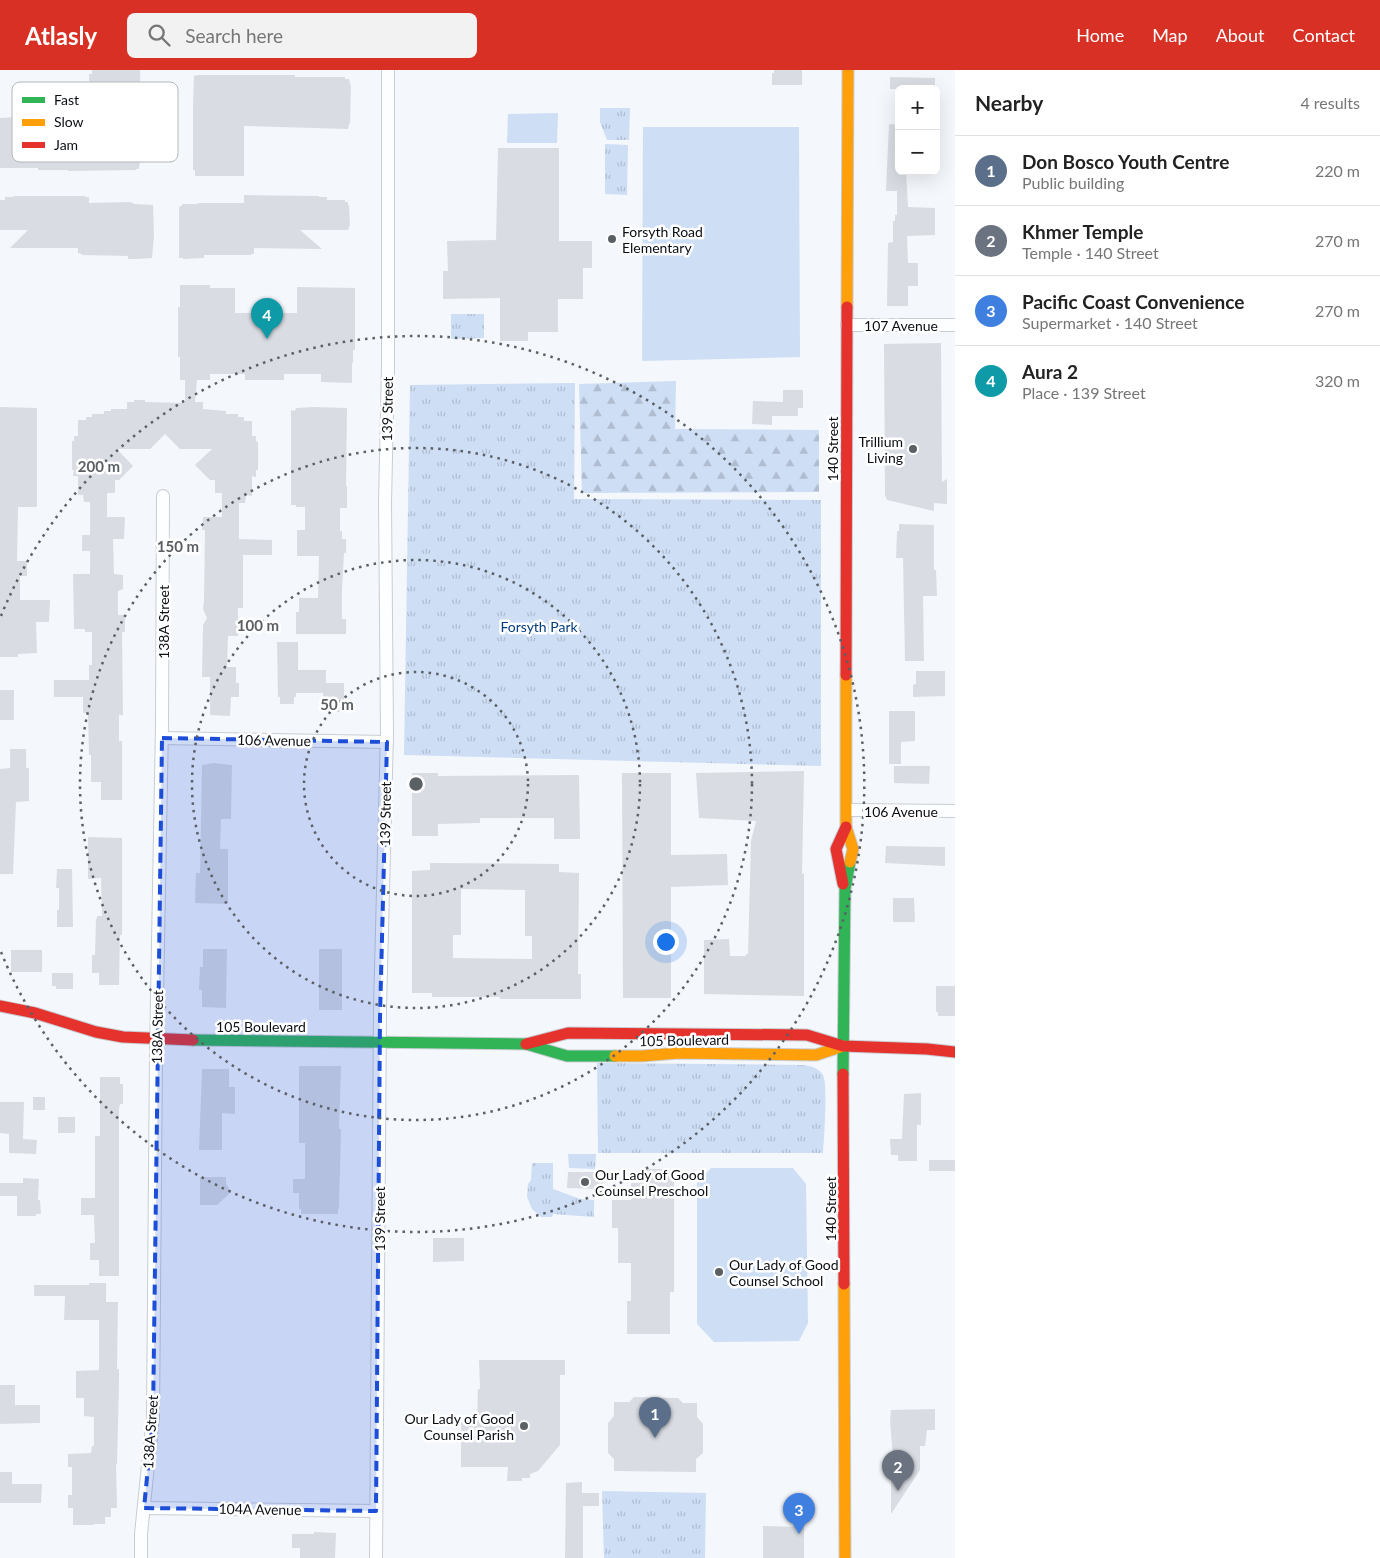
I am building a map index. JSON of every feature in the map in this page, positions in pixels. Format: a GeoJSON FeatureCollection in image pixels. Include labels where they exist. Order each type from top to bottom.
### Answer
{"type":"FeatureCollection","features":[{"type":"Feature","properties":{"kind":"main road","name":"140 Street"},"geometry":{"type":"LineString","coordinates":[[844,889],[853,848],[846,827],[848,70]]}},
{"type":"Feature","properties":{"kind":"main road","name":"140 Street"},"geometry":{"type":"LineString","coordinates":[[845,1558],[844,889],[836,848],[846,827]]}},
{"type":"Feature","properties":{"kind":"main road","name":"105 Boulevard"},"geometry":{"type":"LineString","coordinates":[[0,1006],[35,1013],[96,1032],[123,1037],[157,1039],[526,1044],[567,1056],[642,1056],[678,1053],[816,1055],[843,1046]]}},
{"type":"Feature","properties":{"kind":"main road","name":"105 Boulevard"},"geometry":{"type":"LineString","coordinates":[[526,1044],[568,1033],[807,1035],[843,1046],[955,1052]]}},
{"type":"Feature","properties":{"kind":"street","name":"139 Street"},"geometry":{"type":"LineString","coordinates":[[376,1558],[379,1041],[386,742],[385,502],[388,357],[388,70]]}},
{"type":"Feature","properties":{"kind":"street","name":"107 Avenue"},"geometry":{"type":"LineString","coordinates":[[847,325],[955,325]]}},
{"type":"Feature","properties":{"kind":"street","name":"138A Street"},"geometry":{"type":"LineString","coordinates":[[141,1558],[141,1534],[153,1417],[162,738],[163,496]]}},
{"type":"Feature","properties":{"kind":"street","name":"106 Avenue"},"geometry":{"type":"LineString","coordinates":[[162,738],[386,742]]}},
{"type":"Feature","properties":{"kind":"street","name":"106 Avenue"},"geometry":{"type":"LineString","coordinates":[[847,810],[955,811]]}},
{"type":"Feature","properties":{"kind":"street","name":"104A Avenue"},"geometry":{"type":"LineString","coordinates":[[144,1508],[376,1510]]}},
{"type":"Feature","properties":{"kind":"highlighted area"},"geometry":{"type":"Polygon","coordinates":[[[162,738],[387,742],[380,1017],[376,1511],[144,1508],[153,1417],[162,738]]]}},
{"type":"Feature","properties":{"kind":"green space"},"geometry":{"type":"Polygon","coordinates":[[[600,108],[630,108],[629,140],[607,140],[600,122],[600,108]]]}},
{"type":"Feature","properties":{"kind":"green space"},"geometry":{"type":"Polygon","coordinates":[[[558,113],[557,143],[507,143],[508,114],[558,113]]]}},
{"type":"Feature","properties":{"kind":"green space"},"geometry":{"type":"Polygon","coordinates":[[[643,127],[799,127],[800,357],[642,361],[643,127]]]}},
{"type":"Feature","properties":{"kind":"green space"},"geometry":{"type":"Polygon","coordinates":[[[605,144],[628,145],[627,195],[605,194],[605,144]]]}},
{"type":"Feature","properties":{"kind":"green space"},"geometry":{"type":"Polygon","coordinates":[[[451,314],[484,314],[484,338],[451,339],[451,314]]]}},
{"type":"Feature","properties":{"kind":"green space"},"geometry":{"type":"Polygon","coordinates":[[[676,381],[675,429],[819,430],[819,492],[582,493],[579,384],[676,381]]]}},
{"type":"Feature","properties":{"kind":"green space","name":"Forsyth Park"},"geometry":{"type":"Polygon","coordinates":[[[575,383],[574,499],[821,500],[821,766],[404,755],[410,385],[575,383]]]}},
{"type":"Feature","properties":{"kind":"green space"},"geometry":{"type":"Polygon","coordinates":[[[597,1063],[809,1066],[823,1075],[824,1081],[823,1153],[598,1153],[597,1063]]]}},
{"type":"Feature","properties":{"kind":"green space"},"geometry":{"type":"Polygon","coordinates":[[[568,1154],[596,1154],[595,1169],[569,1168],[568,1154]]]}},
{"type":"Feature","properties":{"kind":"green space"},"geometry":{"type":"Polygon","coordinates":[[[532,1163],[553,1163],[553,1189],[580,1199],[594,1200],[594,1217],[553,1214],[552,1217],[541,1217],[532,1209],[527,1197],[532,1163]]]}},
{"type":"Feature","properties":{"kind":"green space"},"geometry":{"type":"Polygon","coordinates":[[[711,1168],[793,1168],[806,1184],[808,1323],[799,1341],[714,1342],[697,1324],[697,1183],[711,1168]]]}},
{"type":"Feature","properties":{"kind":"green space"},"geometry":{"type":"Polygon","coordinates":[[[602,1491],[706,1493],[705,1558],[604,1558],[602,1491]]]}},
{"type":"Feature","properties":{"kind":"building"},"geometry":{"type":"Polygon","coordinates":[[[92,70],[140,70],[140,82],[89,82],[89,74],[92,74],[92,70]]]}},
{"type":"Feature","properties":{"kind":"building"},"geometry":{"type":"Polygon","coordinates":[[[774,70],[802,70],[802,85],[772,85],[772,73],[774,73],[774,70]]]}},
{"type":"Feature","properties":{"kind":"building"},"geometry":{"type":"Polygon","coordinates":[[[194,76],[345,77],[345,79],[349,79],[351,87],[350,124],[348,129],[244,126],[244,176],[195,176],[195,170],[193,170],[193,104],[194,76]]]}},
{"type":"Feature","properties":{"kind":"building"},"geometry":{"type":"Polygon","coordinates":[[[890,77],[935,78],[935,85],[895,85],[895,89],[890,89],[890,77]]]}},
{"type":"Feature","properties":{"kind":"building"},"geometry":{"type":"Polygon","coordinates":[[[12,117],[12,162],[140,162],[139,169],[68,171],[38,170],[38,168],[0,168],[0,118],[12,117]]]}},
{"type":"Feature","properties":{"kind":"building"},"geometry":{"type":"Polygon","coordinates":[[[889,124],[895,125],[895,175],[906,175],[908,207],[935,208],[935,235],[907,236],[908,263],[918,263],[918,286],[908,286],[908,306],[887,306],[888,243],[893,242],[893,221],[895,221],[895,215],[897,215],[897,191],[886,191],[889,124]]]}},
{"type":"Feature","properties":{"kind":"building","name":"Forsyth Road Elementary"},"geometry":{"type":"Polygon","coordinates":[[[498,148],[559,148],[559,241],[592,241],[592,268],[583,268],[583,299],[558,299],[558,332],[528,332],[528,341],[500,341],[500,298],[443,299],[443,271],[448,271],[447,241],[496,240],[498,148]]]}},
{"type":"Feature","properties":{"kind":"building"},"geometry":{"type":"Polygon","coordinates":[[[244,195],[319,196],[327,197],[327,200],[345,200],[349,205],[350,225],[348,230],[300,230],[322,249],[254,248],[254,254],[251,255],[204,255],[204,258],[179,258],[179,208],[182,204],[244,203],[244,195]]]}},
{"type":"Feature","properties":{"kind":"building"},"geometry":{"type":"Polygon","coordinates":[[[85,196],[89,197],[89,203],[130,202],[153,205],[154,236],[152,258],[128,259],[128,256],[82,255],[78,253],[78,248],[10,248],[28,230],[0,230],[0,200],[5,200],[5,197],[85,196]]]}},
{"type":"Feature","properties":{"kind":"building"},"geometry":{"type":"Polygon","coordinates":[[[180,285],[210,285],[210,288],[235,288],[235,313],[297,313],[297,287],[355,288],[355,350],[353,350],[352,383],[321,382],[321,374],[284,374],[284,380],[245,380],[245,374],[210,374],[210,380],[197,380],[195,402],[203,402],[203,409],[226,411],[226,414],[238,414],[238,417],[244,417],[244,421],[252,421],[252,436],[256,436],[256,441],[258,442],[258,470],[256,470],[256,477],[252,476],[252,496],[246,495],[245,503],[239,503],[239,539],[272,540],[272,555],[243,555],[243,608],[238,608],[238,636],[228,636],[227,667],[236,667],[236,683],[239,683],[239,697],[231,697],[230,716],[210,715],[210,677],[202,677],[203,625],[207,618],[203,609],[205,530],[202,530],[203,517],[222,517],[222,493],[215,493],[215,480],[210,480],[195,465],[212,449],[180,449],[165,434],[150,449],[117,449],[133,466],[119,480],[115,480],[115,493],[107,493],[107,517],[125,517],[124,539],[113,539],[114,574],[123,575],[123,589],[118,591],[118,615],[125,615],[125,632],[122,632],[123,715],[119,715],[119,741],[122,741],[122,800],[101,800],[101,782],[91,782],[88,715],[83,713],[83,697],[54,697],[54,680],[89,680],[89,665],[92,665],[92,632],[85,632],[85,629],[74,629],[73,574],[90,574],[90,551],[82,551],[82,535],[90,535],[90,502],[84,502],[83,495],[78,495],[78,476],[73,476],[74,470],[72,470],[72,441],[74,441],[74,436],[78,436],[78,420],[86,420],[86,417],[92,417],[92,414],[104,414],[104,411],[111,411],[111,409],[127,409],[127,402],[145,400],[145,402],[185,403],[185,380],[180,380],[180,357],[178,357],[180,285]]]}},
{"type":"Feature","properties":{"kind":"building","name":"Trillium Living"},"geometry":{"type":"Polygon","coordinates":[[[941,343],[942,482],[947,479],[947,504],[934,503],[934,511],[887,500],[885,495],[884,344],[941,343]]]}},
{"type":"Feature","properties":{"kind":"building"},"geometry":{"type":"Polygon","coordinates":[[[783,390],[803,390],[803,408],[798,408],[798,416],[772,416],[772,425],[752,424],[753,401],[783,402],[783,390]]]}},
{"type":"Feature","properties":{"kind":"building"},"geometry":{"type":"Polygon","coordinates":[[[0,407],[37,408],[37,507],[18,507],[17,561],[27,561],[27,576],[20,576],[20,600],[50,600],[49,622],[36,622],[37,653],[18,654],[18,657],[0,657],[0,407]]]}},
{"type":"Feature","properties":{"kind":"building"},"geometry":{"type":"Polygon","coordinates":[[[296,408],[347,408],[347,508],[340,508],[340,531],[342,531],[342,539],[346,539],[342,619],[346,619],[346,634],[296,634],[296,612],[299,612],[299,598],[318,598],[319,556],[297,556],[297,530],[305,530],[305,507],[291,505],[291,410],[295,411],[296,408]]]}},
{"type":"Feature","properties":{"kind":"building"},"geometry":{"type":"Polygon","coordinates":[[[899,524],[934,525],[934,570],[936,570],[937,596],[923,596],[924,661],[905,661],[903,558],[896,558],[899,524]]]}},
{"type":"Feature","properties":{"kind":"building"},"geometry":{"type":"Polygon","coordinates":[[[277,642],[298,642],[298,670],[326,670],[326,683],[344,683],[344,712],[323,712],[323,693],[296,693],[294,704],[280,704],[280,697],[278,697],[277,642]]]}},
{"type":"Feature","properties":{"kind":"building"},"geometry":{"type":"Polygon","coordinates":[[[916,671],[945,671],[945,696],[913,697],[916,671]]]}},
{"type":"Feature","properties":{"kind":"building"},"geometry":{"type":"Polygon","coordinates":[[[0,690],[14,690],[14,720],[0,720],[0,690]]]}},
{"type":"Feature","properties":{"kind":"building"},"geometry":{"type":"Polygon","coordinates":[[[889,711],[915,711],[915,741],[901,742],[901,764],[889,764],[889,711]]]}},
{"type":"Feature","properties":{"kind":"building"},"geometry":{"type":"Polygon","coordinates":[[[10,749],[26,749],[26,768],[29,768],[29,801],[16,802],[13,874],[0,874],[0,769],[10,768],[10,749]]]}},
{"type":"Feature","properties":{"kind":"building"},"geometry":{"type":"Polygon","coordinates":[[[214,763],[232,765],[231,819],[221,819],[220,849],[228,849],[228,904],[195,903],[196,873],[200,873],[202,765],[214,763]]]}},
{"type":"Feature","properties":{"kind":"building"},"geometry":{"type":"Polygon","coordinates":[[[894,766],[930,766],[929,784],[894,783],[894,766]]]}},
{"type":"Feature","properties":{"kind":"building"},"geometry":{"type":"Polygon","coordinates":[[[804,771],[802,874],[804,873],[804,996],[704,994],[704,940],[729,939],[730,956],[746,956],[748,954],[751,841],[756,821],[699,818],[696,773],[804,771]]]}},
{"type":"Feature","properties":{"kind":"building"},"geometry":{"type":"Polygon","coordinates":[[[412,773],[438,773],[438,776],[579,775],[580,839],[554,839],[554,818],[480,818],[480,823],[438,824],[438,836],[412,836],[412,773]]]}},
{"type":"Feature","properties":{"kind":"building"},"geometry":{"type":"Polygon","coordinates":[[[622,773],[671,773],[671,855],[727,854],[728,885],[671,887],[671,998],[623,998],[622,773]]]}},
{"type":"Feature","properties":{"kind":"building"},"geometry":{"type":"Polygon","coordinates":[[[88,837],[122,838],[122,935],[120,935],[119,985],[99,985],[99,973],[92,973],[92,955],[95,955],[96,919],[97,916],[102,916],[101,878],[88,879],[88,837]]]}},
{"type":"Feature","properties":{"kind":"building"},"geometry":{"type":"Polygon","coordinates":[[[886,846],[945,847],[945,866],[885,863],[886,846]]]}},
{"type":"Feature","properties":{"kind":"building"},"geometry":{"type":"Polygon","coordinates":[[[430,863],[559,864],[559,872],[579,873],[578,974],[581,974],[581,999],[432,997],[432,993],[412,993],[412,871],[430,870],[430,863]],[[461,889],[461,935],[453,935],[453,958],[532,959],[532,936],[525,936],[525,890],[461,889]]]}},
{"type":"Feature","properties":{"kind":"building"},"geometry":{"type":"Polygon","coordinates":[[[57,869],[72,869],[73,927],[57,927],[59,888],[56,888],[57,869]]]}},
{"type":"Feature","properties":{"kind":"building"},"geometry":{"type":"Polygon","coordinates":[[[893,898],[914,898],[915,922],[893,922],[893,898]]]}},
{"type":"Feature","properties":{"kind":"building"},"geometry":{"type":"Polygon","coordinates":[[[203,949],[227,949],[226,1008],[202,1007],[202,990],[199,990],[200,967],[203,967],[203,949]]]}},
{"type":"Feature","properties":{"kind":"building"},"geometry":{"type":"Polygon","coordinates":[[[319,949],[342,949],[342,1010],[319,1010],[319,949]]]}},
{"type":"Feature","properties":{"kind":"building"},"geometry":{"type":"Polygon","coordinates":[[[11,950],[42,950],[42,972],[11,972],[11,950]]]}},
{"type":"Feature","properties":{"kind":"building"},"geometry":{"type":"Polygon","coordinates":[[[52,973],[73,973],[73,989],[56,989],[56,986],[52,986],[52,973]]]}},
{"type":"Feature","properties":{"kind":"building"},"geometry":{"type":"Polygon","coordinates":[[[936,986],[955,986],[955,1016],[938,1016],[938,1012],[936,1012],[936,986]]]}},
{"type":"Feature","properties":{"kind":"building"},"geometry":{"type":"Polygon","coordinates":[[[299,1066],[341,1066],[338,1214],[301,1214],[301,1209],[299,1209],[299,1193],[293,1193],[293,1179],[305,1179],[305,1143],[299,1143],[299,1066]]]}},
{"type":"Feature","properties":{"kind":"building"},"geometry":{"type":"Polygon","coordinates":[[[202,1069],[229,1069],[229,1087],[235,1087],[235,1114],[222,1113],[222,1150],[199,1150],[202,1069]]]}},
{"type":"Feature","properties":{"kind":"building"},"geometry":{"type":"Polygon","coordinates":[[[100,1077],[120,1077],[120,1084],[123,1084],[123,1104],[120,1104],[119,1109],[119,1276],[99,1276],[99,1260],[90,1260],[90,1243],[95,1243],[94,1215],[81,1215],[81,1198],[95,1198],[95,1136],[100,1136],[100,1077]]]}},
{"type":"Feature","properties":{"kind":"building"},"geometry":{"type":"Polygon","coordinates":[[[921,1093],[921,1125],[917,1125],[917,1161],[898,1161],[898,1155],[891,1155],[890,1139],[902,1139],[904,1094],[921,1093]]]}},
{"type":"Feature","properties":{"kind":"building"},"geometry":{"type":"Polygon","coordinates":[[[33,1097],[45,1097],[45,1110],[33,1110],[33,1097]]]}},
{"type":"Feature","properties":{"kind":"building"},"geometry":{"type":"Polygon","coordinates":[[[0,1102],[24,1102],[23,1139],[37,1140],[36,1154],[9,1153],[9,1134],[0,1133],[0,1102]]]}},
{"type":"Feature","properties":{"kind":"building"},"geometry":{"type":"Polygon","coordinates":[[[58,1117],[75,1117],[75,1133],[58,1133],[58,1117]]]}},
{"type":"Feature","properties":{"kind":"building"},"geometry":{"type":"Polygon","coordinates":[[[929,1160],[955,1160],[955,1171],[929,1171],[929,1160]]]}},
{"type":"Feature","properties":{"kind":"building"},"geometry":{"type":"Polygon","coordinates":[[[640,1169],[670,1169],[670,1178],[673,1178],[674,1182],[674,1292],[670,1292],[670,1334],[627,1334],[627,1301],[631,1301],[631,1263],[618,1263],[618,1228],[612,1228],[612,1200],[631,1200],[631,1183],[641,1183],[640,1169]]]}},
{"type":"Feature","properties":{"kind":"building","name":"Our Lady of Good Counsel Preschool"},"geometry":{"type":"Polygon","coordinates":[[[568,1172],[600,1172],[600,1177],[603,1177],[603,1189],[567,1188],[568,1172]]]}},
{"type":"Feature","properties":{"kind":"building"},"geometry":{"type":"Polygon","coordinates":[[[200,1177],[226,1177],[229,1194],[217,1205],[200,1205],[200,1177]]]}},
{"type":"Feature","properties":{"kind":"building"},"geometry":{"type":"Polygon","coordinates":[[[23,1178],[39,1179],[38,1200],[40,1200],[41,1214],[36,1214],[36,1216],[17,1216],[17,1196],[0,1196],[0,1183],[23,1183],[23,1178]]]}},
{"type":"Feature","properties":{"kind":"building"},"geometry":{"type":"Polygon","coordinates":[[[433,1238],[464,1238],[464,1261],[433,1262],[433,1238]]]}},
{"type":"Feature","properties":{"kind":"building"},"geometry":{"type":"Polygon","coordinates":[[[89,1283],[106,1283],[106,1302],[118,1302],[117,1508],[111,1508],[111,1517],[105,1517],[105,1524],[73,1525],[73,1508],[68,1508],[68,1495],[72,1495],[72,1467],[68,1467],[68,1454],[91,1453],[92,1446],[94,1446],[94,1417],[84,1416],[84,1398],[76,1398],[76,1371],[99,1370],[99,1320],[64,1320],[65,1296],[34,1296],[34,1285],[89,1285],[89,1283]]]}},
{"type":"Feature","properties":{"kind":"building","name":"Our Lady of Good Counsel Parish"},"geometry":{"type":"Polygon","coordinates":[[[479,1360],[565,1360],[565,1375],[560,1375],[560,1445],[538,1471],[530,1474],[530,1478],[522,1478],[522,1481],[507,1481],[508,1467],[461,1467],[461,1420],[477,1420],[478,1389],[480,1389],[479,1360]]]}},
{"type":"Feature","properties":{"kind":"building"},"geometry":{"type":"Polygon","coordinates":[[[0,1385],[15,1385],[15,1405],[40,1405],[40,1423],[0,1424],[0,1385]]]}},
{"type":"Feature","properties":{"kind":"building"},"geometry":{"type":"Polygon","coordinates":[[[634,1397],[678,1398],[683,1403],[697,1403],[697,1417],[703,1424],[703,1453],[696,1459],[696,1472],[614,1471],[614,1459],[608,1453],[608,1423],[614,1416],[614,1402],[629,1402],[634,1397]]]}},
{"type":"Feature","properties":{"kind":"building"},"geometry":{"type":"Polygon","coordinates":[[[935,1409],[935,1430],[927,1430],[925,1446],[920,1446],[920,1470],[891,1514],[891,1458],[893,1458],[891,1410],[935,1409]]]}},
{"type":"Feature","properties":{"kind":"building"},"geometry":{"type":"Polygon","coordinates":[[[0,1472],[12,1472],[12,1484],[42,1484],[41,1503],[0,1503],[0,1472]]]}},
{"type":"Feature","properties":{"kind":"building"},"geometry":{"type":"Polygon","coordinates":[[[582,1482],[582,1493],[599,1493],[599,1506],[583,1506],[583,1558],[565,1558],[566,1483],[582,1482]]]}},
{"type":"Feature","properties":{"kind":"building"},"geometry":{"type":"Polygon","coordinates":[[[763,1526],[804,1527],[804,1558],[763,1558],[763,1526]]]}},
{"type":"Feature","properties":{"kind":"building"},"geometry":{"type":"Polygon","coordinates":[[[314,1532],[336,1533],[335,1558],[300,1558],[300,1548],[292,1548],[292,1534],[314,1534],[314,1532]]]}},
{"type":"Feature","properties":{"kind":"traffic: fast"},"geometry":{"type":"LineString","coordinates":[[843,1074],[845,889],[850,862]]}},
{"type":"Feature","properties":{"kind":"traffic: fast"},"geometry":{"type":"LineString","coordinates":[[193,1040],[526,1044],[567,1056],[615,1056]]}},
{"type":"Feature","properties":{"kind":"traffic: slow"},"geometry":{"type":"LineString","coordinates":[[847,307],[848,70]]}},
{"type":"Feature","properties":{"kind":"traffic: slow"},"geometry":{"type":"LineString","coordinates":[[846,675],[846,827],[853,849],[850,862]]}},
{"type":"Feature","properties":{"kind":"traffic: slow"},"geometry":{"type":"LineString","coordinates":[[615,1056],[678,1053],[816,1055],[843,1046]]}},
{"type":"Feature","properties":{"kind":"traffic: slow"},"geometry":{"type":"LineString","coordinates":[[844,1284],[845,1558]]}},
{"type":"Feature","properties":{"kind":"traffic: jam"},"geometry":{"type":"LineString","coordinates":[[846,675],[847,307]]}},
{"type":"Feature","properties":{"kind":"traffic: jam"},"geometry":{"type":"LineString","coordinates":[[843,884],[836,849],[846,827]]}},
{"type":"Feature","properties":{"kind":"traffic: jam"},"geometry":{"type":"LineString","coordinates":[[0,1006],[35,1013],[96,1032],[123,1037],[193,1040]]}},
{"type":"Feature","properties":{"kind":"traffic: jam"},"geometry":{"type":"LineString","coordinates":[[526,1044],[568,1033],[807,1035],[843,1046],[955,1052]]}},
{"type":"Feature","properties":{"kind":"traffic: jam"},"geometry":{"type":"LineString","coordinates":[[843,1074],[844,1284]]}},
{"type":"Feature","properties":{"kind":"place","name":"Forsyth Road Elementary"},"geometry":{"type":"Point","coordinates":[612,239]}},
{"type":"Feature","properties":{"kind":"place","name":"Aura 2"},"geometry":{"type":"Point","coordinates":[267,339]}},
{"type":"Feature","properties":{"kind":"place","name":"Trillium Living"},"geometry":{"type":"Point","coordinates":[913,449]}},
{"type":"Feature","properties":{"kind":"place","name":"Our Lady of Good Counsel Preschool"},"geometry":{"type":"Point","coordinates":[585,1182]}},
{"type":"Feature","properties":{"kind":"place","name":"Our Lady of Good Counsel School"},"geometry":{"type":"Point","coordinates":[719,1272]}},
{"type":"Feature","properties":{"kind":"place","name":"Our Lady of Good Counsel Parish"},"geometry":{"type":"Point","coordinates":[524,1426]}},
{"type":"Feature","properties":{"kind":"place","name":"Don Bosco Youth Centre"},"geometry":{"type":"Point","coordinates":[655,1438]}},
{"type":"Feature","properties":{"kind":"place","name":"Khmer Temple"},"geometry":{"type":"Point","coordinates":[898,1491]}},
{"type":"Feature","properties":{"kind":"place","name":"Pacific Coast Convenience"},"geometry":{"type":"Point","coordinates":[799,1534]}}]}
